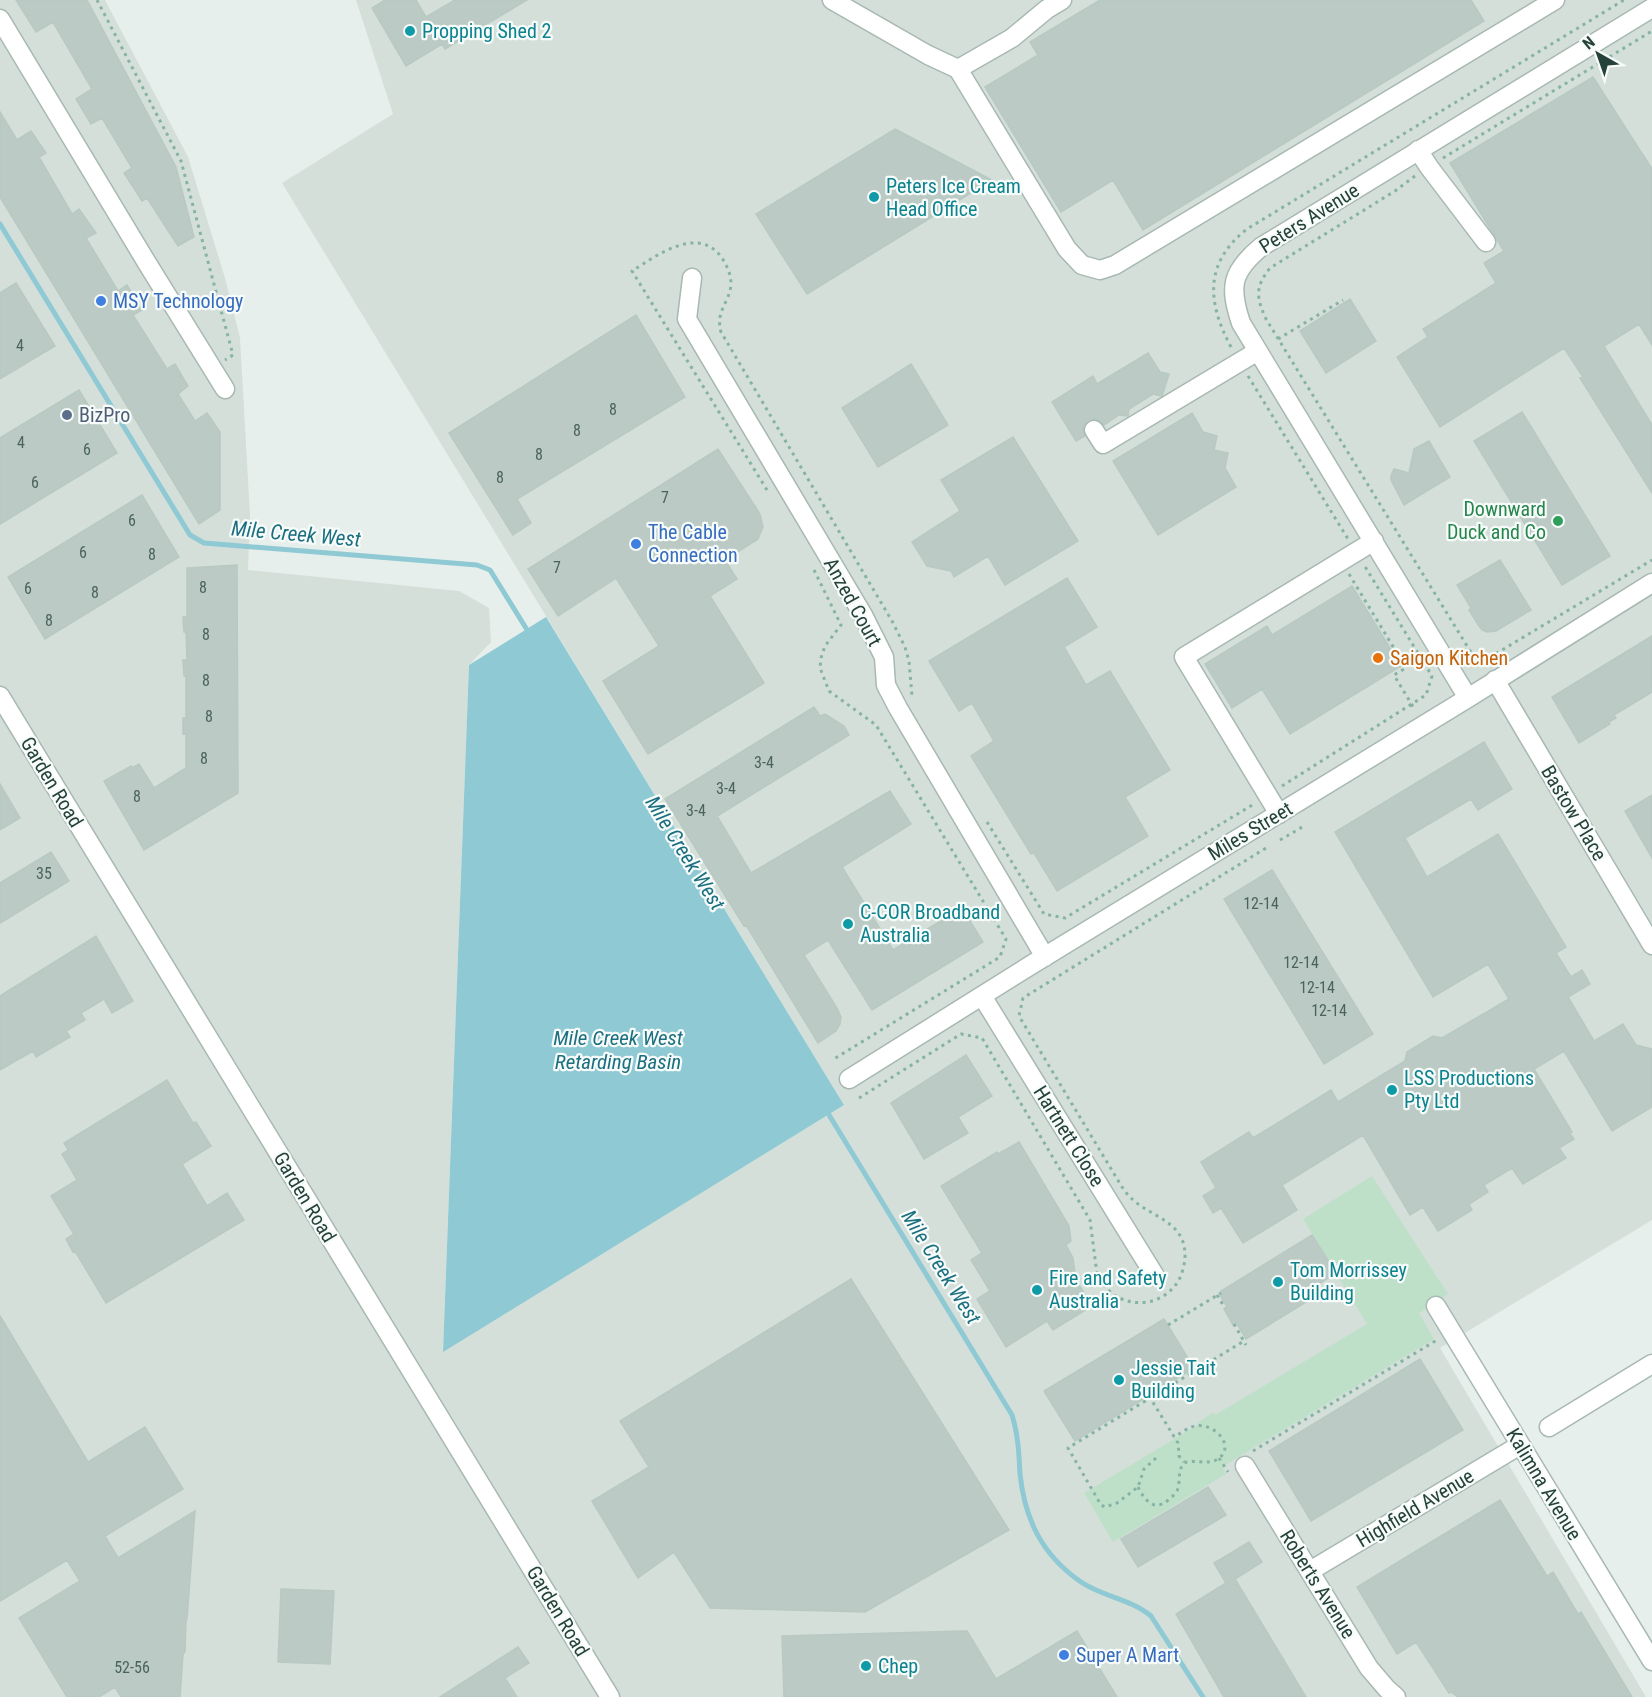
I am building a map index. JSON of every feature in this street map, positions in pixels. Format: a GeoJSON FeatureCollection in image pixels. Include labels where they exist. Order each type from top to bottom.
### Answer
{"type":"FeatureCollection","features":[{"type":"Feature","properties":{"kind":"street"},"geometry":{"type":"LineString","coordinates":[[832,0],[928,55],[958,69],[1067,249],[1082,265],[1100,270],[1115,265],[1555,0]]}},
{"type":"Feature","properties":{"kind":"street"},"geometry":{"type":"LineString","coordinates":[[958,69],[1012,38],[1047,9],[1062,0]]}},
{"type":"Feature","properties":{"kind":"street","name":"Peters Avenue"},"geometry":{"type":"LineString","coordinates":[[1468,698],[1242,323],[1234,303],[1234,280],[1244,261],[1261,247],[1652,8]]}},
{"type":"Feature","properties":{"kind":"street"},"geometry":{"type":"LineString","coordinates":[[0,19],[225,389]]}},
{"type":"Feature","properties":{"kind":"street"},"geometry":{"type":"LineString","coordinates":[[1418,150],[1486,242]]}},
{"type":"Feature","properties":{"kind":"street","name":"Anzed Court"},"geometry":{"type":"LineString","coordinates":[[692,278],[687,319],[862,615],[884,657],[886,685],[898,708],[1045,957]]}},
{"type":"Feature","properties":{"kind":"street"},"geometry":{"type":"LineString","coordinates":[[1094,430],[1103,444],[1258,351]]}},
{"type":"Feature","properties":{"kind":"street"},"geometry":{"type":"LineString","coordinates":[[1279,814],[1184,657],[1374,541]]}},
{"type":"Feature","properties":{"kind":"street","name":"Miles Street"},"geometry":{"type":"LineString","coordinates":[[849,1079],[1652,583]]}},
{"type":"Feature","properties":{"kind":"street","name":"Bastow Place"},"geometry":{"type":"LineString","coordinates":[[1495,681],[1652,945]]}},
{"type":"Feature","properties":{"kind":"street","name":"Garden Road"},"geometry":{"type":"LineString","coordinates":[[0,696],[610,1697]]}},
{"type":"Feature","properties":{"kind":"street","name":"Hartnett Close"},"geometry":{"type":"LineString","coordinates":[[982,996],[1155,1276]]}},
{"type":"Feature","properties":{"kind":"street","name":"Kalimna Avenue"},"geometry":{"type":"LineString","coordinates":[[1436,1306],[1652,1661]]}},
{"type":"Feature","properties":{"kind":"street"},"geometry":{"type":"LineString","coordinates":[[1549,1427],[1652,1364]]}},
{"type":"Feature","properties":{"kind":"street","name":"Highfield Avenue"},"geometry":{"type":"LineString","coordinates":[[1310,1571],[1520,1445]]}},
{"type":"Feature","properties":{"kind":"street","name":"Roberts Avenue"},"geometry":{"type":"LineString","coordinates":[[1240,1466],[1310,1571],[1370,1668],[1396,1697]]}},
{"type":"Feature","properties":{"kind":"path"},"geometry":{"type":"LineString","coordinates":[[97,0],[181,161],[232,355],[212,368]]}},
{"type":"Feature","properties":{"kind":"path"},"geometry":{"type":"LineString","coordinates":[[987,822],[1044,914],[1065,918],[1268,795],[1426,695],[1432,676],[1221,329],[1215,312],[1213,288],[1217,268],[1234,239],[1247,229],[1624,0]]}},
{"type":"Feature","properties":{"kind":"path"},"geometry":{"type":"LineString","coordinates":[[1652,31],[1408,180],[1395,191],[1270,268],[1262,278],[1258,290],[1259,304],[1266,319],[1472,654],[1492,656],[1652,560]]}},
{"type":"Feature","properties":{"kind":"path"},"geometry":{"type":"LineString","coordinates":[[771,496],[632,271],[665,250],[678,245],[697,243],[710,247],[726,264],[731,284],[729,296],[720,315],[721,332],[892,621],[909,661],[912,700]]}},
{"type":"Feature","properties":{"kind":"path"},"geometry":{"type":"LineString","coordinates":[[1278,339],[1343,300]]}},
{"type":"Feature","properties":{"kind":"path"},"geometry":{"type":"LineString","coordinates":[[813,567],[841,625],[825,646],[820,668],[823,679],[836,697],[876,725],[1006,939],[1000,957],[834,1059]]}},
{"type":"Feature","properties":{"kind":"path"},"geometry":{"type":"LineString","coordinates":[[1348,572],[1406,668],[1394,675],[1424,725]]}},
{"type":"Feature","properties":{"kind":"path"},"geometry":{"type":"LineString","coordinates":[[1280,840],[1304,826]]}},
{"type":"Feature","properties":{"kind":"path"},"geometry":{"type":"LineString","coordinates":[[1029,993],[1266,849]]}},
{"type":"Feature","properties":{"kind":"path"},"geometry":{"type":"LineString","coordinates":[[1168,1325],[1219,1294],[1225,1308]]}},
{"type":"Feature","properties":{"kind":"path"},"geometry":{"type":"LineString","coordinates":[[1156,1458],[1144,1469],[1138,1487],[1117,1503],[1105,1507],[1101,1505],[1068,1448],[1150,1397],[1245,1343],[1234,1324]]}},
{"type":"Feature","properties":{"kind":"path"},"geometry":{"type":"LineString","coordinates":[[1138,1487],[1143,1497],[1152,1505],[1165,1503],[1176,1492],[1179,1471],[1184,1463],[1207,1462],[1220,1458],[1240,1466],[1437,1340]]}},
{"type":"Feature","properties":{"kind":"path"},"geometry":{"type":"LineString","coordinates":[[1150,1397],[1178,1443],[1179,1456],[1184,1463]]}},
{"type":"Feature","properties":{"kind":"path"},"geometry":{"type":"LineString","coordinates":[[1174,1437],[1195,1426],[1212,1428],[1219,1432],[1223,1439],[1223,1453],[1220,1458]]}},
{"type":"Feature","properties":{"kind":"shaded area"},"geometry":{"type":"Polygon","coordinates":[[[0,0],[105,0],[188,157],[225,278],[240,338],[250,515],[248,570],[459,591],[489,608],[491,642],[469,665],[443,1351],[844,1105],[282,183],[393,114],[356,0],[1652,0],[1652,1220],[1440,1348],[1646,1697],[0,1697],[0,0]]]}},
{"type":"Feature","properties":{"kind":"green space"},"geometry":{"type":"Polygon","coordinates":[[[1372,1176],[1448,1294],[1419,1313],[1434,1339],[1222,1467],[1226,1474],[1113,1542],[1084,1493],[1199,1424],[1197,1423],[1214,1412],[1215,1415],[1367,1324],[1303,1219],[1372,1176]]]}},
{"type":"Feature","properties":{"kind":"water","name":"Mile Creek West Retarding Basin"},"geometry":{"type":"Polygon","coordinates":[[[546,617],[844,1105],[443,1352],[469,665],[546,617]]]}},
{"type":"Feature","properties":{"kind":"building"},"geometry":{"type":"Polygon","coordinates":[[[16,0],[87,0],[176,167],[194,237],[178,246],[147,198],[142,201],[124,173],[132,168],[102,118],[91,124],[76,99],[92,89],[53,22],[36,32],[16,0]]]}},
{"type":"Feature","properties":{"kind":"building"},"geometry":{"type":"Polygon","coordinates":[[[385,0],[416,0],[426,17],[455,0],[527,0],[445,49],[442,44],[406,66],[372,8],[385,0]]]}},
{"type":"Feature","properties":{"kind":"building"},"geometry":{"type":"Polygon","coordinates":[[[1100,0],[1471,0],[1484,21],[1143,230],[1113,180],[1061,212],[985,87],[1038,55],[1030,42],[1100,0]]]}},
{"type":"Feature","properties":{"kind":"building"},"geometry":{"type":"Polygon","coordinates":[[[1593,77],[1652,169],[1652,345],[1639,324],[1604,346],[1652,425],[1652,493],[1580,378],[1583,377],[1564,348],[1440,427],[1397,357],[1428,337],[1423,329],[1496,283],[1484,263],[1504,251],[1450,163],[1593,77]]]}},
{"type":"Feature","properties":{"kind":"building"},"geometry":{"type":"Polygon","coordinates":[[[0,112],[17,140],[31,131],[46,153],[39,157],[72,214],[79,209],[96,233],[86,238],[118,291],[127,285],[142,310],[133,315],[167,369],[175,364],[188,386],[178,394],[195,421],[207,413],[220,432],[220,510],[199,524],[0,197],[0,112]]]}},
{"type":"Feature","properties":{"kind":"building","name":"Peters Ice Cream Head Office"},"geometry":{"type":"Polygon","coordinates":[[[895,129],[992,180],[807,294],[756,214],[895,129]]]}},
{"type":"Feature","properties":{"kind":"building"},"geometry":{"type":"Polygon","coordinates":[[[16,283],[55,346],[0,379],[0,293],[16,283]]]}},
{"type":"Feature","properties":{"kind":"building"},"geometry":{"type":"Polygon","coordinates":[[[1350,299],[1376,341],[1326,373],[1300,331],[1350,299]]]}},
{"type":"Feature","properties":{"kind":"building"},"geometry":{"type":"Polygon","coordinates":[[[636,315],[685,397],[517,499],[531,523],[513,535],[449,433],[636,315]]]}},
{"type":"Feature","properties":{"kind":"building"},"geometry":{"type":"Polygon","coordinates":[[[1148,353],[1160,372],[1169,374],[1162,396],[1153,394],[1129,409],[1128,416],[1119,415],[1104,425],[1099,420],[1088,420],[1084,425],[1085,436],[1076,441],[1052,402],[1093,376],[1097,384],[1148,353]]]}},
{"type":"Feature","properties":{"kind":"building"},"geometry":{"type":"Polygon","coordinates":[[[911,364],[948,425],[878,467],[842,408],[911,364]]]}},
{"type":"Feature","properties":{"kind":"building"},"geometry":{"type":"Polygon","coordinates":[[[79,390],[117,453],[0,524],[0,438],[79,390]]]}},
{"type":"Feature","properties":{"kind":"building"},"geometry":{"type":"Polygon","coordinates":[[[1522,412],[1610,556],[1562,585],[1474,441],[1522,412]]]}},
{"type":"Feature","properties":{"kind":"building"},"geometry":{"type":"Polygon","coordinates":[[[1192,413],[1203,432],[1217,436],[1214,450],[1228,453],[1225,468],[1236,487],[1158,535],[1113,461],[1192,413]]]}},
{"type":"Feature","properties":{"kind":"building"},"geometry":{"type":"Polygon","coordinates":[[[1013,437],[1078,541],[1005,585],[988,556],[954,577],[951,571],[927,566],[912,542],[960,511],[941,480],[1013,437]]]}},
{"type":"Feature","properties":{"kind":"building"},"geometry":{"type":"Polygon","coordinates":[[[1429,441],[1450,477],[1404,505],[1391,476],[1394,469],[1409,473],[1414,449],[1429,441]]]}},
{"type":"Feature","properties":{"kind":"building"},"geometry":{"type":"Polygon","coordinates":[[[718,449],[760,514],[763,527],[758,539],[725,560],[737,579],[710,596],[764,683],[648,754],[603,681],[659,646],[616,578],[558,616],[528,569],[718,449]]]}},
{"type":"Feature","properties":{"kind":"building"},"geometry":{"type":"Polygon","coordinates":[[[142,495],[179,557],[45,639],[8,577],[142,495]]]}},
{"type":"Feature","properties":{"kind":"building"},"geometry":{"type":"Polygon","coordinates":[[[1500,560],[1531,610],[1496,631],[1487,632],[1479,626],[1457,585],[1500,560]]]}},
{"type":"Feature","properties":{"kind":"building"},"geometry":{"type":"Polygon","coordinates":[[[237,565],[238,793],[144,850],[104,781],[139,764],[154,788],[186,768],[186,734],[183,734],[183,718],[186,718],[186,676],[184,676],[183,660],[187,660],[183,617],[187,617],[187,568],[237,565]]]}},
{"type":"Feature","properties":{"kind":"building"},"geometry":{"type":"Polygon","coordinates":[[[1067,578],[1097,627],[1064,647],[1086,685],[1110,671],[1170,770],[1125,797],[1148,836],[1057,891],[1034,853],[1031,854],[971,756],[994,741],[972,703],[959,711],[929,661],[1067,578]]]}},
{"type":"Feature","properties":{"kind":"building"},"geometry":{"type":"Polygon","coordinates":[[[1352,586],[1401,666],[1290,734],[1262,689],[1232,708],[1205,664],[1267,626],[1272,635],[1352,586]]]}},
{"type":"Feature","properties":{"kind":"building"},"geometry":{"type":"Polygon","coordinates":[[[1652,636],[1652,692],[1614,715],[1616,718],[1609,722],[1610,724],[1579,743],[1552,697],[1652,636]]]}},
{"type":"Feature","properties":{"kind":"building"},"geometry":{"type":"Polygon","coordinates":[[[814,707],[820,716],[825,714],[844,726],[849,735],[717,816],[751,873],[890,791],[911,824],[842,867],[893,950],[962,908],[983,942],[872,1010],[828,940],[804,955],[841,1017],[836,1031],[818,1043],[665,799],[814,707]]]}},
{"type":"Feature","properties":{"kind":"building"},"geometry":{"type":"Polygon","coordinates":[[[1484,742],[1512,789],[1478,810],[1471,799],[1405,838],[1427,877],[1498,834],[1566,947],[1556,953],[1571,977],[1582,970],[1590,984],[1568,997],[1594,1041],[1623,1024],[1636,1045],[1652,1049],[1652,1107],[1612,1131],[1564,1051],[1534,1069],[1574,1139],[1559,1148],[1566,1158],[1523,1184],[1512,1168],[1484,1185],[1488,1192],[1469,1204],[1472,1210],[1438,1231],[1423,1207],[1410,1215],[1363,1135],[1282,1185],[1297,1210],[1243,1243],[1221,1208],[1213,1213],[1203,1196],[1216,1188],[1201,1162],[1249,1132],[1253,1138],[1331,1090],[1338,1102],[1405,1061],[1407,1052],[1433,1036],[1442,1038],[1509,999],[1488,964],[1433,997],[1335,832],[1484,742]]]}},
{"type":"Feature","properties":{"kind":"building"},"geometry":{"type":"Polygon","coordinates":[[[0,784],[20,818],[0,830],[0,784]]]}},
{"type":"Feature","properties":{"kind":"building"},"geometry":{"type":"Polygon","coordinates":[[[1652,795],[1652,858],[1625,811],[1652,795]]]}},
{"type":"Feature","properties":{"kind":"building"},"geometry":{"type":"Polygon","coordinates":[[[51,852],[69,881],[0,923],[0,883],[51,852]]]}},
{"type":"Feature","properties":{"kind":"building"},"geometry":{"type":"Polygon","coordinates":[[[1272,870],[1373,1034],[1324,1064],[1224,899],[1272,870]]]}},
{"type":"Feature","properties":{"kind":"building"},"geometry":{"type":"Polygon","coordinates":[[[96,936],[133,1001],[112,1013],[104,999],[81,1013],[85,1020],[66,1031],[70,1037],[36,1057],[33,1051],[0,1070],[0,996],[96,936]]]}},
{"type":"Feature","properties":{"kind":"building"},"geometry":{"type":"Polygon","coordinates":[[[966,1055],[992,1096],[958,1117],[968,1133],[924,1159],[891,1103],[966,1055]]]}},
{"type":"Feature","properties":{"kind":"building"},"geometry":{"type":"Polygon","coordinates":[[[167,1080],[193,1123],[196,1122],[211,1146],[182,1164],[207,1206],[227,1193],[244,1220],[106,1303],[66,1239],[74,1234],[51,1196],[77,1180],[62,1154],[68,1150],[64,1143],[167,1080]]]}},
{"type":"Feature","properties":{"kind":"building"},"geometry":{"type":"Polygon","coordinates":[[[1019,1142],[1069,1226],[1071,1241],[1066,1245],[1073,1258],[1076,1280],[1092,1306],[1053,1330],[1047,1321],[1006,1347],[977,1299],[990,1291],[971,1260],[982,1253],[941,1186],[997,1152],[998,1154],[1019,1142]]]}},
{"type":"Feature","properties":{"kind":"building","name":"Tom Morrissey Building"},"geometry":{"type":"Polygon","coordinates":[[[1312,1235],[1336,1273],[1306,1292],[1311,1299],[1246,1339],[1236,1322],[1233,1325],[1224,1309],[1227,1307],[1220,1295],[1221,1291],[1312,1235]]]}},
{"type":"Feature","properties":{"kind":"building"},"geometry":{"type":"Polygon","coordinates":[[[851,1279],[1009,1530],[865,1612],[710,1608],[674,1552],[638,1578],[592,1501],[649,1467],[620,1421],[851,1279]]]}},
{"type":"Feature","properties":{"kind":"building"},"geometry":{"type":"Polygon","coordinates":[[[0,1316],[88,1462],[145,1427],[183,1489],[105,1536],[118,1558],[195,1511],[180,1697],[121,1697],[115,1687],[99,1697],[67,1697],[19,1618],[80,1581],[67,1560],[0,1601],[0,1316]]]}},
{"type":"Feature","properties":{"kind":"building","name":"Jessie Tait Building"},"geometry":{"type":"Polygon","coordinates":[[[1164,1319],[1194,1368],[1075,1441],[1044,1391],[1164,1319]]]}},
{"type":"Feature","properties":{"kind":"building"},"geometry":{"type":"Polygon","coordinates":[[[1420,1359],[1463,1430],[1311,1521],[1269,1451],[1420,1359]]]}},
{"type":"Feature","properties":{"kind":"building"},"geometry":{"type":"Polygon","coordinates":[[[1208,1487],[1226,1515],[1138,1567],[1121,1539],[1208,1487]]]}},
{"type":"Feature","properties":{"kind":"building"},"geometry":{"type":"Polygon","coordinates":[[[1500,1500],[1547,1576],[1553,1572],[1578,1614],[1581,1612],[1632,1697],[1458,1697],[1449,1693],[1416,1642],[1397,1654],[1357,1587],[1500,1500]]]}},
{"type":"Feature","properties":{"kind":"building"},"geometry":{"type":"Polygon","coordinates":[[[1249,1542],[1262,1562],[1235,1579],[1306,1697],[1224,1697],[1176,1614],[1226,1583],[1214,1563],[1249,1542]]]}},
{"type":"Feature","properties":{"kind":"building"},"geometry":{"type":"Polygon","coordinates":[[[281,1589],[334,1591],[330,1664],[278,1662],[281,1589]]]}},
{"type":"Feature","properties":{"kind":"building"},"geometry":{"type":"Polygon","coordinates":[[[967,1631],[996,1679],[1077,1631],[1117,1697],[784,1697],[782,1636],[967,1631]]]}},
{"type":"Feature","properties":{"kind":"building"},"geometry":{"type":"Polygon","coordinates":[[[518,1647],[529,1663],[505,1678],[517,1697],[440,1697],[518,1647]]]}},
{"type":"Feature","properties":{"kind":"waterway","name":"Mile Creek West"},"geometry":{"type":"LineString","coordinates":[[0,224],[190,535],[204,543],[477,565],[490,570],[529,633]]}},
{"type":"Feature","properties":{"kind":"waterway","name":"Mile Creek West"},"geometry":{"type":"LineString","coordinates":[[826,1110],[1012,1415],[1019,1451],[1022,1491],[1031,1521],[1046,1548],[1067,1571],[1081,1582],[1135,1606],[1151,1616],[1203,1697]]}},
{"type":"Feature","properties":{"kind":"place","name":"Propping Shed 2"},"geometry":{"type":"Point","coordinates":[410,31]}},
{"type":"Feature","properties":{"kind":"place","name":"Peters Ice Cream Head Office"},"geometry":{"type":"Point","coordinates":[874,197]}},
{"type":"Feature","properties":{"kind":"place","name":"MSY Technology"},"geometry":{"type":"Point","coordinates":[101,301]}},
{"type":"Feature","properties":{"kind":"place","name":"BizPro"},"geometry":{"type":"Point","coordinates":[67,415]}},
{"type":"Feature","properties":{"kind":"place","name":"Downward Duck and Co"},"geometry":{"type":"Point","coordinates":[1558,521]}},
{"type":"Feature","properties":{"kind":"place","name":"The Cable Connection"},"geometry":{"type":"Point","coordinates":[636,544]}},
{"type":"Feature","properties":{"kind":"place","name":"Saigon Kitchen"},"geometry":{"type":"Point","coordinates":[1378,658]}},
{"type":"Feature","properties":{"kind":"place","name":"C-COR Broadband Australia"},"geometry":{"type":"Point","coordinates":[848,924]}},
{"type":"Feature","properties":{"kind":"place","name":"LSS Productions Pty Ltd"},"geometry":{"type":"Point","coordinates":[1392,1090]}},
{"type":"Feature","properties":{"kind":"place","name":"Tom Morrissey Building"},"geometry":{"type":"Point","coordinates":[1278,1282]}},
{"type":"Feature","properties":{"kind":"place","name":"Fire and Safety Australia"},"geometry":{"type":"Point","coordinates":[1037,1290]}},
{"type":"Feature","properties":{"kind":"place","name":"Jessie Tait Building"},"geometry":{"type":"Point","coordinates":[1119,1380]}},
{"type":"Feature","properties":{"kind":"place","name":"Super A Mart"},"geometry":{"type":"Point","coordinates":[1064,1655]}},
{"type":"Feature","properties":{"kind":"place","name":"Chep"},"geometry":{"type":"Point","coordinates":[866,1666]}}]}
